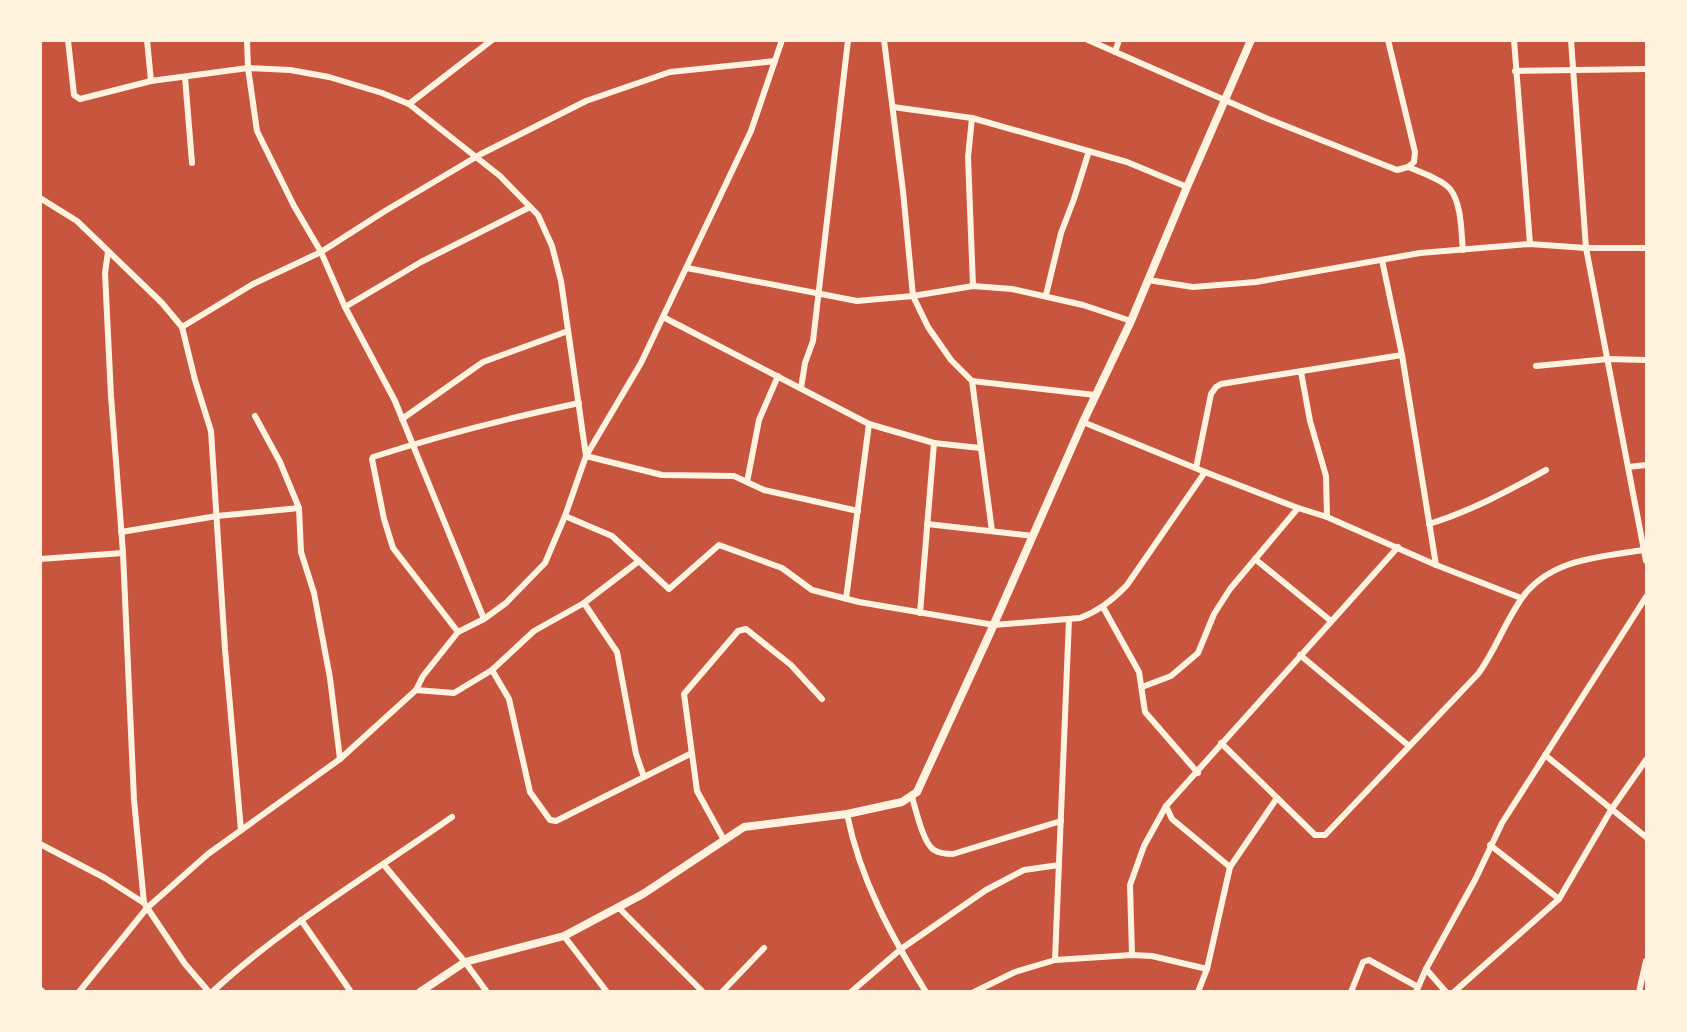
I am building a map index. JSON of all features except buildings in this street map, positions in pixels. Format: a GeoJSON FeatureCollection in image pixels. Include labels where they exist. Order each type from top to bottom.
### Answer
{"type":"FeatureCollection","features":[{"type":"Feature","properties":{"kind":"street"},"geometry":{"type":"LineString","coordinates":[[68,40],[75,95],[80,99],[151,81],[249,68],[290,70],[329,77],[409,104],[500,176],[538,215],[552,246],[561,281],[586,456]]}},
{"type":"Feature","properties":{"kind":"street"},"geometry":{"type":"LineString","coordinates":[[147,40],[151,81]]}},
{"type":"Feature","properties":{"kind":"street"},"geometry":{"type":"LineString","coordinates":[[248,40],[257,131],[294,206],[321,252],[345,307],[402,419],[484,619]]}},
{"type":"Feature","properties":{"kind":"street"},"geometry":{"type":"LineString","coordinates":[[409,104],[492,40]]}},
{"type":"Feature","properties":{"kind":"street"},"geometry":{"type":"LineString","coordinates":[[79,992],[145,905],[208,854],[340,759],[416,690],[423,676],[458,632],[484,619],[506,603],[545,563],[565,516],[586,456],[641,363],[751,131],[782,40]]}},
{"type":"Feature","properties":{"kind":"street"},"geometry":{"type":"LineString","coordinates":[[801,388],[805,363],[813,341],[848,40]]}},
{"type":"Feature","properties":{"kind":"street"},"geometry":{"type":"LineString","coordinates":[[884,40],[913,296],[928,327],[945,352],[972,381],[992,531]]}},
{"type":"Feature","properties":{"kind":"street"},"geometry":{"type":"LineString","coordinates":[[1088,40],[1268,119],[1397,170],[1408,167],[1414,162],[1415,152],[1388,40]]}},
{"type":"Feature","properties":{"kind":"street"},"geometry":{"type":"LineString","coordinates":[[1115,52],[1119,40]]}},
{"type":"Feature","properties":{"kind":"street"},"geometry":{"type":"LineString","coordinates":[[420,992],[465,962],[564,936],[643,894],[744,827],[846,814],[902,802],[912,797],[922,784],[1095,395],[1131,321],[1251,40]]}},
{"type":"Feature","properties":{"kind":"street"},"geometry":{"type":"LineString","coordinates":[[1514,40],[1530,244]]}},
{"type":"Feature","properties":{"kind":"street"},"geometry":{"type":"LineString","coordinates":[[1571,40],[1586,248],[1643,550],[1647,561]]}},
{"type":"Feature","properties":{"kind":"street"},"geometry":{"type":"LineString","coordinates":[[182,327],[253,284],[321,252],[475,158],[586,101],[670,72],[775,61]]}},
{"type":"Feature","properties":{"kind":"street"},"geometry":{"type":"LineString","coordinates":[[1515,71],[1647,69]]}},
{"type":"Feature","properties":{"kind":"street"},"geometry":{"type":"LineString","coordinates":[[185,77],[192,163]]}},
{"type":"Feature","properties":{"kind":"street"},"geometry":{"type":"LineString","coordinates":[[893,107],[972,118],[1127,162],[1187,187]]}},
{"type":"Feature","properties":{"kind":"street"},"geometry":{"type":"LineString","coordinates":[[972,118],[968,157],[973,286]]}},
{"type":"Feature","properties":{"kind":"street"},"geometry":{"type":"LineString","coordinates":[[1046,295],[1061,233],[1089,151]]}},
{"type":"Feature","properties":{"kind":"street"},"geometry":{"type":"LineString","coordinates":[[1408,167],[1428,175],[1450,189],[1458,208],[1463,250]]}},
{"type":"Feature","properties":{"kind":"street"},"geometry":{"type":"LineString","coordinates":[[40,198],[77,221],[162,303],[182,327],[211,431],[225,649],[241,830]]}},
{"type":"Feature","properties":{"kind":"street"},"geometry":{"type":"LineString","coordinates":[[345,307],[421,262],[530,207]]}},
{"type":"Feature","properties":{"kind":"street"},"geometry":{"type":"LineString","coordinates":[[1148,280],[1193,287],[1256,282],[1420,254],[1530,244],[1586,248],[1647,248]]}},
{"type":"Feature","properties":{"kind":"street"},"geometry":{"type":"LineString","coordinates":[[108,252],[105,283],[111,396],[123,553],[134,800],[145,905]]}},
{"type":"Feature","properties":{"kind":"street"},"geometry":{"type":"LineString","coordinates":[[1382,260],[1402,355],[1436,565]]}},
{"type":"Feature","properties":{"kind":"street"},"geometry":{"type":"LineString","coordinates":[[687,268],[858,301],[913,296],[973,286],[1012,289],[1046,295],[1131,321]]}},
{"type":"Feature","properties":{"kind":"street"},"geometry":{"type":"LineString","coordinates":[[663,317],[869,424],[934,442],[981,448]]}},
{"type":"Feature","properties":{"kind":"street"},"geometry":{"type":"LineString","coordinates":[[402,419],[483,362],[568,331]]}},
{"type":"Feature","properties":{"kind":"street"},"geometry":{"type":"LineString","coordinates":[[1196,468],[1211,394],[1221,384],[1402,355]]}},
{"type":"Feature","properties":{"kind":"street"},"geometry":{"type":"LineString","coordinates":[[1536,366],[1608,359],[1647,360]]}},
{"type":"Feature","properties":{"kind":"street"},"geometry":{"type":"LineString","coordinates":[[1301,372],[1310,422],[1326,476],[1327,517]]}},
{"type":"Feature","properties":{"kind":"street"},"geometry":{"type":"LineString","coordinates":[[747,482],[759,420],[778,376]]}},
{"type":"Feature","properties":{"kind":"street"},"geometry":{"type":"LineString","coordinates":[[972,381],[1095,395]]}},
{"type":"Feature","properties":{"kind":"street"},"geometry":{"type":"LineString","coordinates":[[458,632],[393,548],[384,519],[372,459],[412,444],[579,403]]}},
{"type":"Feature","properties":{"kind":"street"},"geometry":{"type":"LineString","coordinates":[[255,416],[280,462],[299,508],[301,552],[314,593],[330,678],[340,759]]}},
{"type":"Feature","properties":{"kind":"street"},"geometry":{"type":"LineString","coordinates":[[1083,422],[1205,472],[1327,517],[1436,565],[1521,598]]}},
{"type":"Feature","properties":{"kind":"street"},"geometry":{"type":"LineString","coordinates":[[846,599],[869,424]]}},
{"type":"Feature","properties":{"kind":"street"},"geometry":{"type":"LineString","coordinates":[[921,612],[934,442]]}},
{"type":"Feature","properties":{"kind":"street"},"geometry":{"type":"LineString","coordinates":[[586,456],[662,475],[734,476],[764,490],[858,511]]}},
{"type":"Feature","properties":{"kind":"street"},"geometry":{"type":"LineString","coordinates":[[1628,467],[1647,465]]}},
{"type":"Feature","properties":{"kind":"street"},"geometry":{"type":"LineString","coordinates":[[1429,524],[1496,498],[1546,470]]}},
{"type":"Feature","properties":{"kind":"street"},"geometry":{"type":"LineString","coordinates":[[565,516],[612,536],[669,589],[719,544],[782,568],[812,590],[846,599],[994,625],[1080,618],[1112,601],[1127,585],[1205,472]]}},
{"type":"Feature","properties":{"kind":"street"},"geometry":{"type":"LineString","coordinates":[[121,532],[217,516],[299,508]]}},
{"type":"Feature","properties":{"kind":"street"},"geometry":{"type":"LineString","coordinates":[[1142,687],[1171,676],[1198,653],[1214,614],[1230,589],[1298,508]]}},
{"type":"Feature","properties":{"kind":"street"},"geometry":{"type":"LineString","coordinates":[[927,524],[1033,536]]}},
{"type":"Feature","properties":{"kind":"street"},"geometry":{"type":"LineString","coordinates":[[1132,955],[1130,885],[1144,846],[1166,806],[1198,773],[1221,743],[1398,547]]}},
{"type":"Feature","properties":{"kind":"street"},"geometry":{"type":"LineString","coordinates":[[1221,743],[1315,835],[1320,837],[1325,835],[1478,674],[1521,598],[1537,580],[1563,565],[1643,550]]}},
{"type":"Feature","properties":{"kind":"street"},"geometry":{"type":"LineString","coordinates":[[40,560],[123,553]]}},
{"type":"Feature","properties":{"kind":"street"},"geometry":{"type":"LineString","coordinates":[[1255,559],[1331,621]]}},
{"type":"Feature","properties":{"kind":"street"},"geometry":{"type":"LineString","coordinates":[[416,690],[454,693],[492,670],[534,631],[584,603],[639,561]]}},
{"type":"Feature","properties":{"kind":"street"},"geometry":{"type":"LineString","coordinates":[[1351,992],[1363,962],[1369,960],[1417,989],[1473,884],[1490,846],[1545,755],[1647,597]]}},
{"type":"Feature","properties":{"kind":"street"},"geometry":{"type":"LineString","coordinates":[[584,603],[617,652],[636,754],[644,777]]}},
{"type":"Feature","properties":{"kind":"street"},"geometry":{"type":"LineString","coordinates":[[1103,607],[1139,672],[1145,712],[1198,773]]}},
{"type":"Feature","properties":{"kind":"street"},"geometry":{"type":"LineString","coordinates":[[1056,960],[1069,619]]}},
{"type":"Feature","properties":{"kind":"street"},"geometry":{"type":"LineString","coordinates":[[724,840],[697,790],[684,694],[742,628],[791,665],[822,699]]}},
{"type":"Feature","properties":{"kind":"street"},"geometry":{"type":"LineString","coordinates":[[1300,655],[1410,746]]}},
{"type":"Feature","properties":{"kind":"street"},"geometry":{"type":"LineString","coordinates":[[492,670],[509,699],[530,792],[550,820],[556,821],[692,753]]}},
{"type":"Feature","properties":{"kind":"street"},"geometry":{"type":"LineString","coordinates":[[1545,755],[1647,837]]}},
{"type":"Feature","properties":{"kind":"street"},"geometry":{"type":"LineString","coordinates":[[1454,992],[1559,899],[1611,810],[1647,760]]}},
{"type":"Feature","properties":{"kind":"street"},"geometry":{"type":"LineString","coordinates":[[912,797],[927,841],[934,850],[944,854],[953,854],[1061,821]]}},
{"type":"Feature","properties":{"kind":"street"},"geometry":{"type":"LineString","coordinates":[[1198,992],[1207,969],[1230,867],[1277,798]]}},
{"type":"Feature","properties":{"kind":"street"},"geometry":{"type":"LineString","coordinates":[[1166,806],[1172,819],[1230,867]]}},
{"type":"Feature","properties":{"kind":"street"},"geometry":{"type":"LineString","coordinates":[[846,814],[872,895],[926,992]]}},
{"type":"Feature","properties":{"kind":"street"},"geometry":{"type":"LineString","coordinates":[[40,844],[105,878],[145,905],[185,964],[210,992],[247,960],[301,920],[452,817]]}},
{"type":"Feature","properties":{"kind":"street"},"geometry":{"type":"LineString","coordinates":[[1490,846],[1559,899]]}},
{"type":"Feature","properties":{"kind":"street"},"geometry":{"type":"LineString","coordinates":[[384,865],[465,962],[487,992]]}},
{"type":"Feature","properties":{"kind":"street"},"geometry":{"type":"LineString","coordinates":[[851,992],[901,949],[986,890],[1024,870],[1059,865]]}},
{"type":"Feature","properties":{"kind":"street"},"geometry":{"type":"LineString","coordinates":[[618,907],[703,992]]}},
{"type":"Feature","properties":{"kind":"street"},"geometry":{"type":"LineString","coordinates":[[301,920],[351,992]]}},
{"type":"Feature","properties":{"kind":"street"},"geometry":{"type":"LineString","coordinates":[[564,936],[605,989],[596,992]]}},
{"type":"Feature","properties":{"kind":"street"},"geometry":{"type":"LineString","coordinates":[[722,992],[764,948]]}},
{"type":"Feature","properties":{"kind":"street"},"geometry":{"type":"LineString","coordinates":[[974,992],[1015,972],[1056,960],[1132,955],[1152,956],[1207,969]]}},
{"type":"Feature","properties":{"kind":"street"},"geometry":{"type":"LineString","coordinates":[[1639,992],[1647,962]]}},
{"type":"Feature","properties":{"kind":"street"},"geometry":{"type":"LineString","coordinates":[[1426,969],[1446,992]]}}]}
